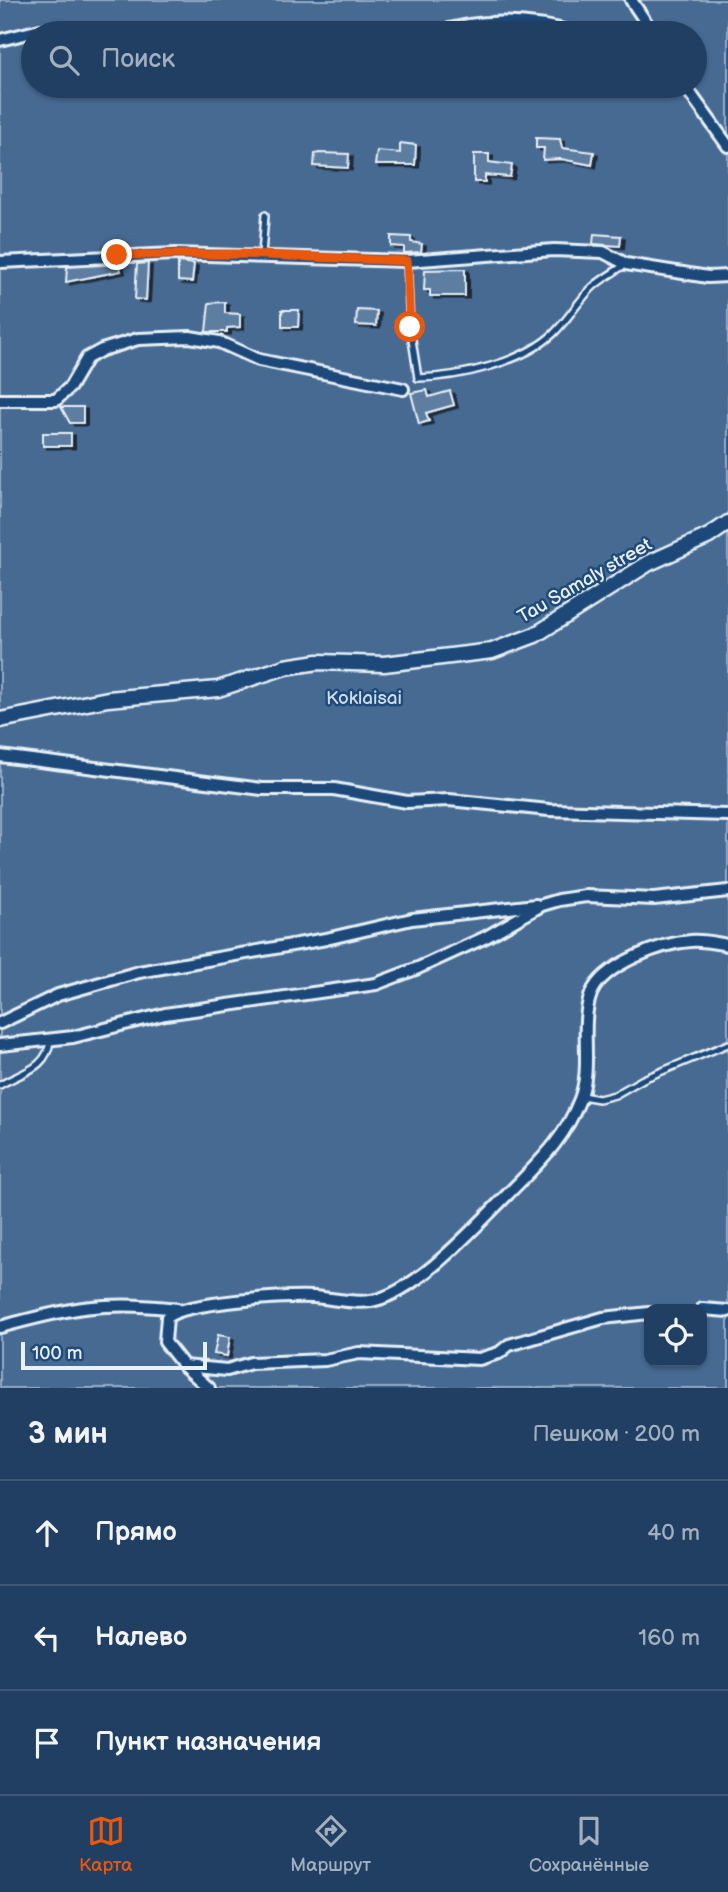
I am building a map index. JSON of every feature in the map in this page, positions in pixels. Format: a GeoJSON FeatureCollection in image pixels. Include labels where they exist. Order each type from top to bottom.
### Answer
{"type":"FeatureCollection","features":[{"type":"Feature","properties":{"kind":"street"},"geometry":{"type":"LineString","coordinates":[[631,0],[645,21]]}},
{"type":"Feature","properties":{"kind":"street"},"geometry":{"type":"LineString","coordinates":[[0,40],[21,35]]}},
{"type":"Feature","properties":{"kind":"street"},"geometry":{"type":"LineString","coordinates":[[692,98],[728,146]]}},
{"type":"Feature","properties":{"kind":"street"},"geometry":{"type":"LineString","coordinates":[[0,262],[117,255],[262,254],[407,261],[554,250],[603,253],[626,264],[708,276],[728,276]]}},
{"type":"Feature","properties":{"kind":"street"},"geometry":{"type":"LineString","coordinates":[[0,400],[56,400],[70,387],[87,358],[102,350],[138,339],[190,337],[219,342],[259,360],[295,365],[403,389]]}},
{"type":"Feature","properties":{"kind":"street","name":"Tau Samaly street"},"geometry":{"type":"LineString","coordinates":[[0,720],[108,699],[218,689],[285,667],[318,662],[384,664],[492,651],[535,635],[649,563],[709,536],[728,523]]}},
{"type":"Feature","properties":{"kind":"street"},"geometry":{"type":"LineString","coordinates":[[0,757],[262,789],[334,789],[407,802],[449,800],[549,810],[728,815]]}},
{"type":"Feature","properties":{"kind":"street"},"geometry":{"type":"LineString","coordinates":[[0,1023],[58,995],[98,981],[326,939],[412,919],[542,905],[586,896],[654,898],[728,891]]}},
{"type":"Feature","properties":{"kind":"street"},"geometry":{"type":"LineString","coordinates":[[0,1045],[50,1040],[165,1014],[376,984],[486,937],[542,905]]}},
{"type":"Feature","properties":{"kind":"street"},"geometry":{"type":"LineString","coordinates":[[0,1327],[68,1308],[106,1303],[177,1309],[311,1297],[371,1301],[390,1293],[437,1264],[559,1142],[582,1096],[587,1019],[591,994],[596,986],[631,958],[666,947],[690,941],[728,945]]}},
{"type":"Feature","properties":{"kind":"street"},"geometry":{"type":"LineString","coordinates":[[177,1309],[167,1317],[165,1342],[184,1366],[209,1388]]}},
{"type":"Feature","properties":{"kind":"street"},"geometry":{"type":"LineString","coordinates":[[707,1309],[728,1311]]}},
{"type":"Feature","properties":{"kind":"street"},"geometry":{"type":"LineString","coordinates":[[184,1366],[227,1370],[251,1363],[325,1360],[359,1353],[480,1359],[499,1353],[509,1345],[603,1318],[644,1314]]}},
{"type":"Feature","properties":{"kind":"lane"},"geometry":{"type":"LineString","coordinates":[[262,254],[265,215]]}},
{"type":"Feature","properties":{"kind":"lane"},"geometry":{"type":"LineString","coordinates":[[407,261],[410,327],[418,378],[443,378],[477,370],[523,352],[552,335],[595,286],[626,264]]}},
{"type":"Feature","properties":{"kind":"lane"},"geometry":{"type":"LineString","coordinates":[[0,1085],[42,1063],[49,1055],[50,1040]]}},
{"type":"Feature","properties":{"kind":"lane"},"geometry":{"type":"LineString","coordinates":[[582,1096],[599,1099],[614,1095],[643,1079],[728,1044]]}},
{"type":"Feature","properties":{"kind":"green space","name":"Koklaisai"},"geometry":{"type":"Polygon","coordinates":[[[0,0],[728,0],[728,1388],[0,1388],[0,0]]]}},
{"type":"Feature","properties":{"kind":"building"},"geometry":{"type":"Polygon","coordinates":[[[536,138],[560,139],[562,148],[594,152],[592,165],[561,159],[543,160],[544,148],[536,148],[536,138]]]}},
{"type":"Feature","properties":{"kind":"building"},"geometry":{"type":"Polygon","coordinates":[[[400,143],[416,145],[415,165],[375,165],[377,151],[400,153],[400,143]]]}},
{"type":"Feature","properties":{"kind":"building"},"geometry":{"type":"Polygon","coordinates":[[[315,154],[349,154],[348,168],[314,166],[315,154]]]}},
{"type":"Feature","properties":{"kind":"building"},"geometry":{"type":"Polygon","coordinates":[[[474,154],[489,154],[489,162],[512,165],[510,177],[485,175],[485,182],[474,182],[474,154]]]}},
{"type":"Feature","properties":{"kind":"building"},"geometry":{"type":"Polygon","coordinates":[[[594,234],[621,236],[620,246],[593,244],[594,234]]]}},
{"type":"Feature","properties":{"kind":"building"},"geometry":{"type":"Polygon","coordinates":[[[391,236],[411,237],[411,242],[422,244],[421,252],[404,253],[404,247],[391,246],[391,236]]]}},
{"type":"Feature","properties":{"kind":"building"},"geometry":{"type":"Polygon","coordinates":[[[178,262],[194,264],[192,282],[178,281],[178,262]]]}},
{"type":"Feature","properties":{"kind":"building"},"geometry":{"type":"Polygon","coordinates":[[[148,263],[146,300],[135,299],[137,264],[148,263]]]}},
{"type":"Feature","properties":{"kind":"building"},"geometry":{"type":"Polygon","coordinates":[[[119,264],[121,271],[66,282],[67,267],[119,264]]]}},
{"type":"Feature","properties":{"kind":"building"},"geometry":{"type":"Polygon","coordinates":[[[465,269],[465,296],[430,296],[430,290],[424,290],[425,270],[465,269]]]}},
{"type":"Feature","properties":{"kind":"building"},"geometry":{"type":"Polygon","coordinates":[[[225,302],[225,313],[240,314],[240,327],[227,328],[227,332],[206,332],[209,303],[225,302]]]}},
{"type":"Feature","properties":{"kind":"building"},"geometry":{"type":"Polygon","coordinates":[[[282,310],[299,310],[298,327],[282,327],[282,310]]]}},
{"type":"Feature","properties":{"kind":"building"},"geometry":{"type":"Polygon","coordinates":[[[357,310],[377,311],[376,326],[356,325],[357,310]]]}},
{"type":"Feature","properties":{"kind":"building"},"geometry":{"type":"Polygon","coordinates":[[[427,390],[429,397],[450,391],[454,405],[426,413],[429,421],[419,424],[411,393],[427,390]]]}},
{"type":"Feature","properties":{"kind":"building"},"geometry":{"type":"Polygon","coordinates":[[[61,407],[83,407],[83,423],[70,423],[61,407]]]}},
{"type":"Feature","properties":{"kind":"building"},"geometry":{"type":"Polygon","coordinates":[[[43,433],[71,433],[71,446],[43,446],[43,433]]]}},
{"type":"Feature","properties":{"kind":"building"},"geometry":{"type":"Polygon","coordinates":[[[218,1335],[230,1337],[227,1356],[214,1354],[218,1335]]]}},
{"type":"Feature","properties":{"kind":"route"},"geometry":{"type":"LineString","coordinates":[[117,255],[240,254],[407,261],[410,327]]}}]}
